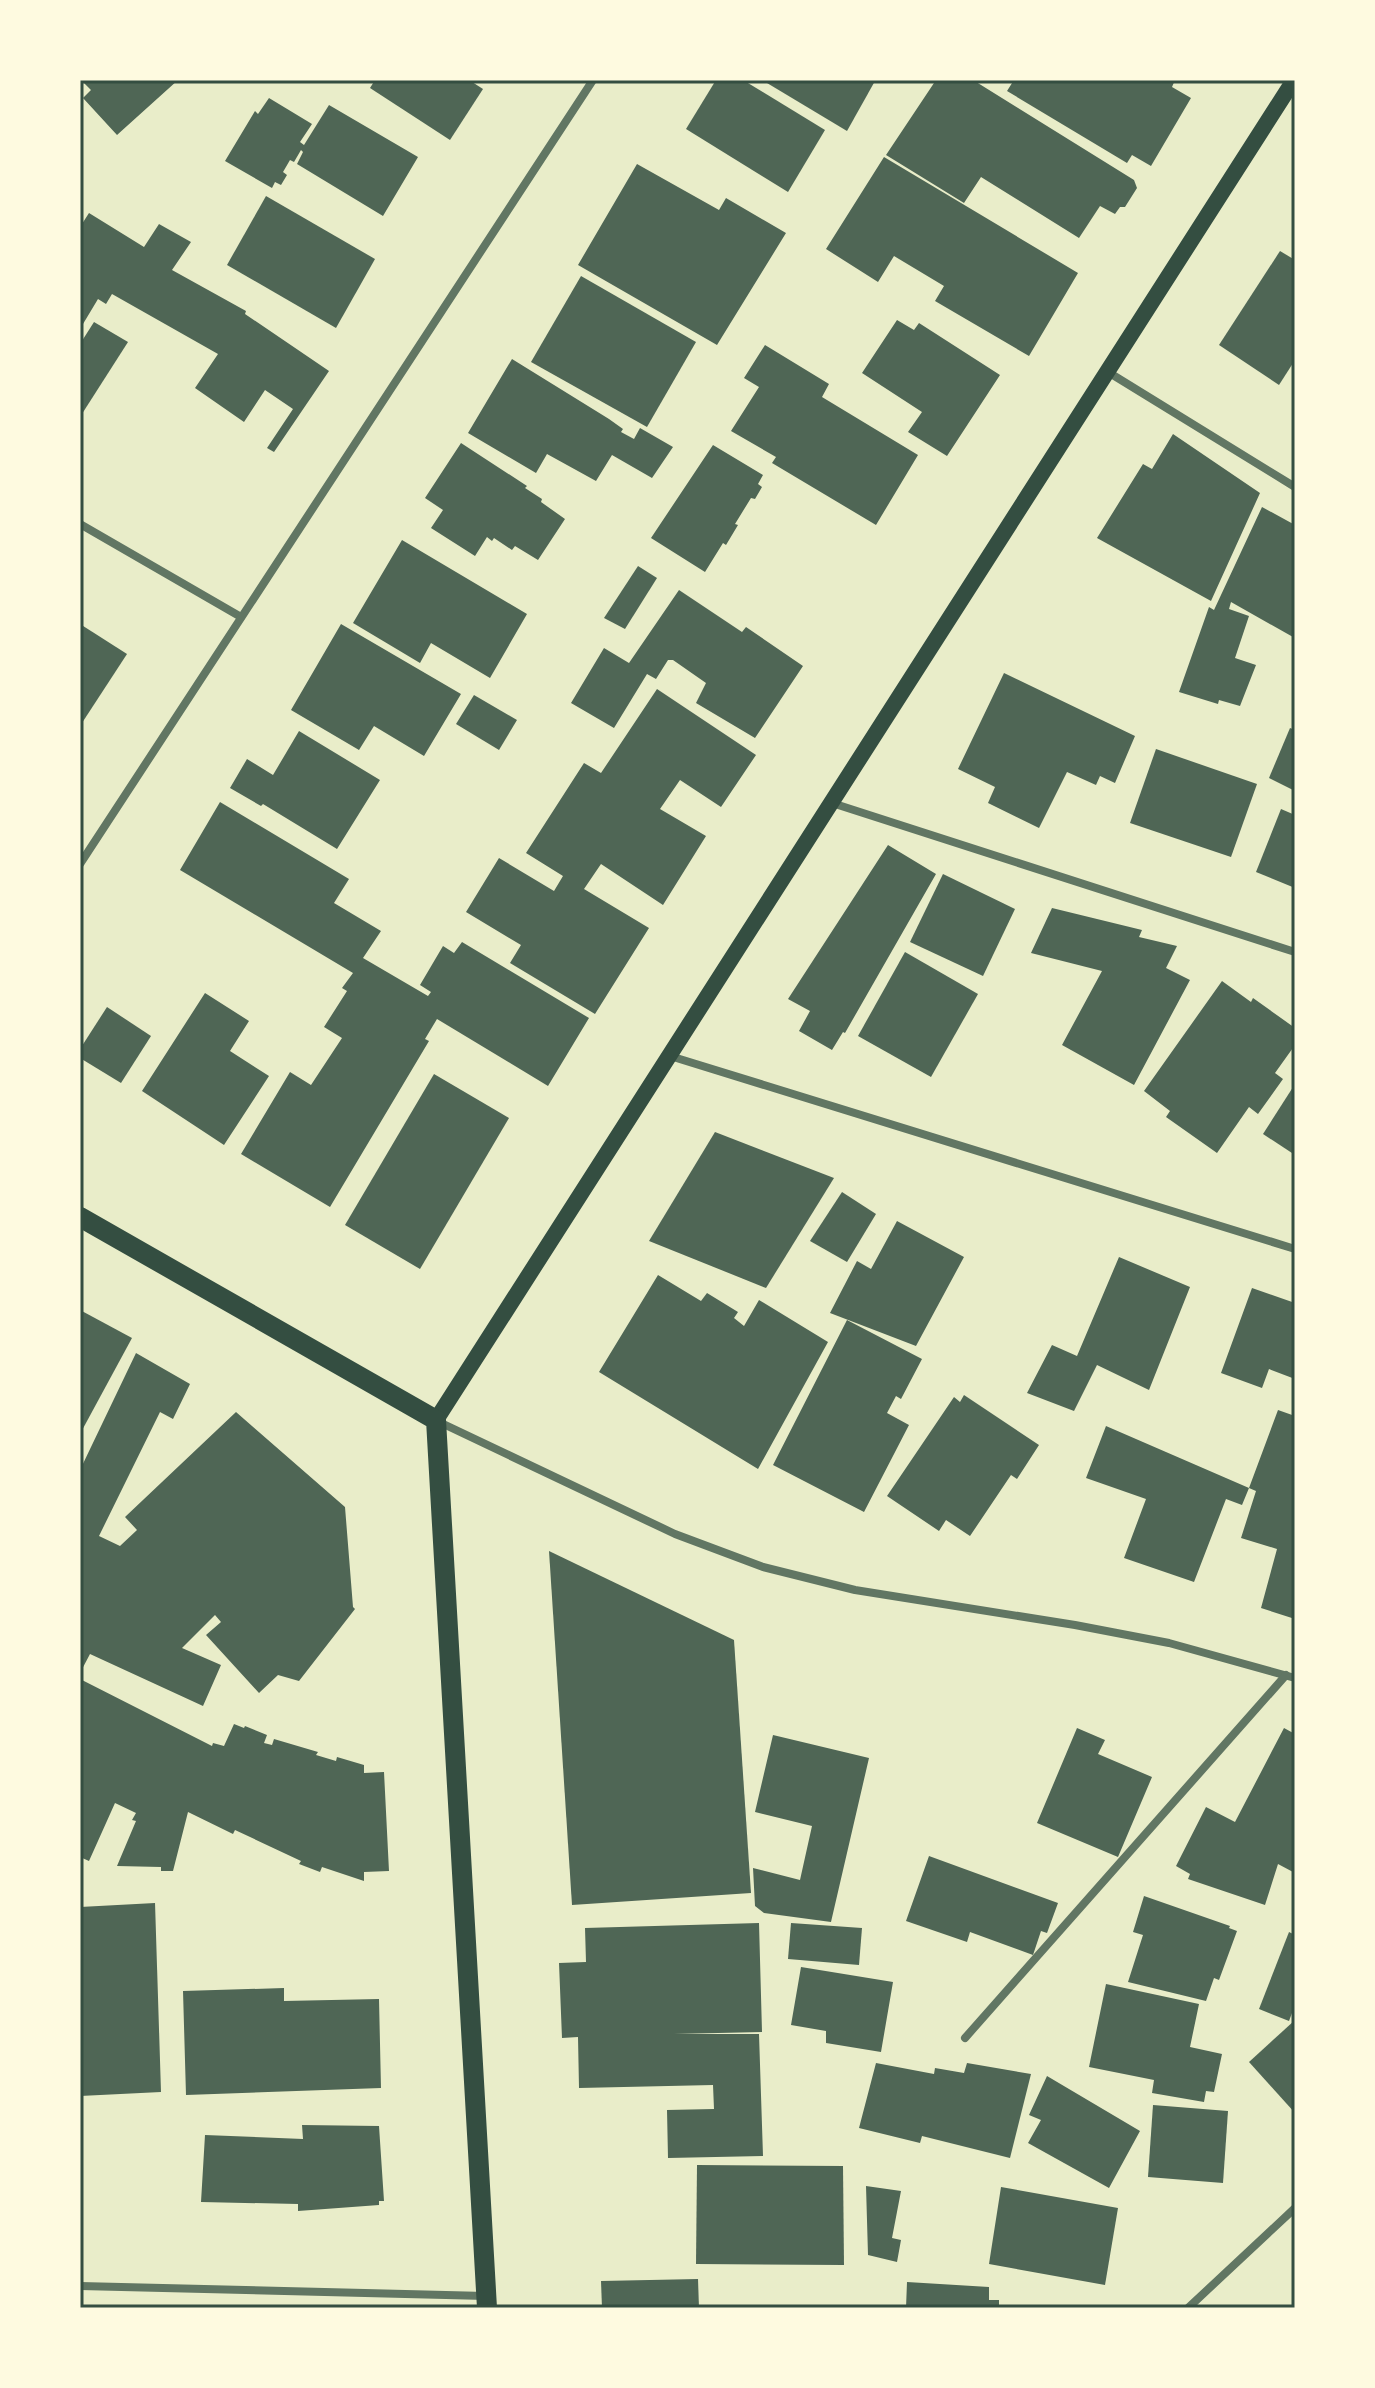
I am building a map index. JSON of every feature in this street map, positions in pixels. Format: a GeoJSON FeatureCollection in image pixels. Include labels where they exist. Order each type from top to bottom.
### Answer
{"type":"FeatureCollection","features":[{"type":"Feature","properties":{"kind":"main road"},"geometry":{"type":"LineString","coordinates":[[486,2302],[436,1420],[1294,80]]}},
{"type":"Feature","properties":{"kind":"main road"},"geometry":{"type":"LineString","coordinates":[[80,1217],[436,1420]]}},
{"type":"Feature","properties":{"kind":"street"},"geometry":{"type":"LineString","coordinates":[[80,864],[593,80]]}},
{"type":"Feature","properties":{"kind":"street"},"geometry":{"type":"LineString","coordinates":[[1108,372],[1295,487]]}},
{"type":"Feature","properties":{"kind":"street"},"geometry":{"type":"LineString","coordinates":[[80,524],[241,617]]}},
{"type":"Feature","properties":{"kind":"street"},"geometry":{"type":"LineString","coordinates":[[832,803],[1295,952]]}},
{"type":"Feature","properties":{"kind":"street"},"geometry":{"type":"LineString","coordinates":[[670,1056],[1295,1249]]}},
{"type":"Feature","properties":{"kind":"street"},"geometry":{"type":"LineString","coordinates":[[436,1420],[675,1534],[763,1567],[855,1590],[1169,1643],[1290,1676],[965,2038]]}},
{"type":"Feature","properties":{"kind":"street"},"geometry":{"type":"LineString","coordinates":[[1188,2308],[1295,2208]]}},
{"type":"Feature","properties":{"kind":"street"},"geometry":{"type":"LineString","coordinates":[[80,2286],[486,2302]]}},
{"type":"Feature","properties":{"kind":"building"},"geometry":{"type":"Polygon","coordinates":[[[81,80],[178,80],[117,135],[83,98],[91,90],[81,80]]]}},
{"type":"Feature","properties":{"kind":"building"},"geometry":{"type":"Polygon","coordinates":[[[375,80],[469,80],[483,89],[450,140],[370,88],[375,80]]]}},
{"type":"Feature","properties":{"kind":"building"},"geometry":{"type":"Polygon","coordinates":[[[716,80],[743,80],[825,130],[788,192],[686,129],[716,80]]]}},
{"type":"Feature","properties":{"kind":"building"},"geometry":{"type":"Polygon","coordinates":[[[762,80],[872,80],[875,81],[847,131],[762,80]]]}},
{"type":"Feature","properties":{"kind":"building"},"geometry":{"type":"Polygon","coordinates":[[[936,80],[973,80],[1134,180],[1137,188],[1125,207],[1120,207],[1115,214],[1100,206],[1079,238],[981,177],[964,203],[886,155],[936,80]]]}},
{"type":"Feature","properties":{"kind":"building"},"geometry":{"type":"Polygon","coordinates":[[[1014,80],[1175,80],[1172,87],[1191,98],[1151,166],[1132,155],[1127,163],[1007,91],[1014,80]]]}},
{"type":"Feature","properties":{"kind":"building"},"geometry":{"type":"Polygon","coordinates":[[[269,98],[312,124],[300,142],[304,145],[329,105],[418,157],[383,216],[297,164],[303,152],[301,150],[283,172],[287,175],[281,185],[275,182],[272,188],[225,161],[255,111],[258,114],[269,98]]]}},
{"type":"Feature","properties":{"kind":"building"},"geometry":{"type":"Polygon","coordinates":[[[884,157],[1078,273],[1029,356],[935,301],[944,286],[894,256],[878,282],[826,249],[884,157]]]}},
{"type":"Feature","properties":{"kind":"building"},"geometry":{"type":"Polygon","coordinates":[[[637,164],[719,210],[726,198],[786,233],[717,345],[578,265],[637,164]]]}},
{"type":"Feature","properties":{"kind":"building"},"geometry":{"type":"Polygon","coordinates":[[[266,196],[375,259],[336,328],[227,265],[266,196]]]}},
{"type":"Feature","properties":{"kind":"building"},"geometry":{"type":"Polygon","coordinates":[[[89,213],[144,247],[159,224],[191,242],[172,270],[246,311],[245,314],[329,371],[274,452],[267,448],[293,409],[265,390],[244,422],[195,388],[218,354],[112,294],[106,304],[98,299],[80,329],[80,227],[89,213]]]}},
{"type":"Feature","properties":{"kind":"building"},"geometry":{"type":"Polygon","coordinates":[[[1280,251],[1295,260],[1295,360],[1279,385],[1219,345],[1280,251]]]}},
{"type":"Feature","properties":{"kind":"building"},"geometry":{"type":"Polygon","coordinates":[[[581,276],[696,342],[647,427],[531,362],[581,276]]]}},
{"type":"Feature","properties":{"kind":"building"},"geometry":{"type":"Polygon","coordinates":[[[897,320],[914,330],[919,323],[1000,375],[947,456],[908,432],[922,412],[862,373],[897,320]]]}},
{"type":"Feature","properties":{"kind":"building"},"geometry":{"type":"Polygon","coordinates":[[[94,322],[128,342],[80,417],[80,344],[94,322]]]}},
{"type":"Feature","properties":{"kind":"building"},"geometry":{"type":"Polygon","coordinates":[[[765,345],[829,384],[822,397],[918,455],[876,525],[772,463],[776,457],[731,431],[759,387],[744,378],[765,345]]]}},
{"type":"Feature","properties":{"kind":"building"},"geometry":{"type":"Polygon","coordinates":[[[512,359],[609,419],[623,429],[621,432],[634,439],[640,428],[673,447],[652,478],[612,455],[596,481],[547,454],[536,473],[468,433],[512,359]]]}},
{"type":"Feature","properties":{"kind":"building"},"geometry":{"type":"Polygon","coordinates":[[[1173,434],[1260,493],[1211,601],[1097,538],[1143,464],[1152,469],[1173,434]]]}},
{"type":"Feature","properties":{"kind":"building"},"geometry":{"type":"Polygon","coordinates":[[[461,443],[527,486],[525,488],[542,499],[541,502],[565,519],[538,560],[515,546],[512,550],[487,537],[475,556],[431,528],[443,510],[425,498],[461,443]]]}},
{"type":"Feature","properties":{"kind":"building"},"geometry":{"type":"Polygon","coordinates":[[[713,445],[763,475],[758,484],[762,487],[755,499],[751,498],[726,545],[723,543],[705,572],[651,538],[713,445]]]}},
{"type":"Feature","properties":{"kind":"building"},"geometry":{"type":"Polygon","coordinates":[[[1262,507],[1295,525],[1295,633],[1293,637],[1231,602],[1229,609],[1249,616],[1235,658],[1256,665],[1240,706],[1219,700],[1218,704],[1179,692],[1209,607],[1214,610],[1262,507]]]}},
{"type":"Feature","properties":{"kind":"building"},"geometry":{"type":"Polygon","coordinates":[[[402,540],[527,614],[490,678],[431,643],[420,663],[353,623],[402,540]]]}},
{"type":"Feature","properties":{"kind":"building"},"geometry":{"type":"Polygon","coordinates":[[[638,566],[657,578],[625,629],[604,618],[638,566]]]}},
{"type":"Feature","properties":{"kind":"building"},"geometry":{"type":"Polygon","coordinates":[[[679,590],[742,632],[746,627],[803,666],[755,738],[696,703],[706,683],[673,660],[668,660],[656,679],[647,674],[614,728],[571,703],[604,648],[629,663],[679,590]]]}},
{"type":"Feature","properties":{"kind":"building"},"geometry":{"type":"Polygon","coordinates":[[[80,624],[127,654],[80,726],[80,624]]]}},
{"type":"Feature","properties":{"kind":"building"},"geometry":{"type":"Polygon","coordinates":[[[341,624],[461,694],[424,756],[374,726],[359,750],[291,710],[341,624]]]}},
{"type":"Feature","properties":{"kind":"building"},"geometry":{"type":"Polygon","coordinates":[[[1004,673],[1135,736],[1115,783],[1100,776],[1096,785],[1067,772],[1039,828],[988,803],[995,787],[958,769],[1004,673]]]}},
{"type":"Feature","properties":{"kind":"building"},"geometry":{"type":"Polygon","coordinates":[[[657,689],[756,755],[721,807],[680,780],[660,809],[706,836],[663,905],[601,864],[584,889],[649,928],[595,1014],[510,963],[521,945],[466,912],[499,858],[554,891],[563,876],[526,853],[584,763],[601,773],[657,689]]]}},
{"type":"Feature","properties":{"kind":"building"},"geometry":{"type":"Polygon","coordinates":[[[474,695],[517,720],[499,750],[456,724],[474,695]]]}},
{"type":"Feature","properties":{"kind":"building"},"geometry":{"type":"Polygon","coordinates":[[[1290,728],[1295,730],[1295,791],[1269,778],[1290,728]]]}},
{"type":"Feature","properties":{"kind":"building"},"geometry":{"type":"Polygon","coordinates":[[[299,731],[380,780],[337,849],[263,804],[261,806],[230,788],[247,759],[273,775],[299,731]]]}},
{"type":"Feature","properties":{"kind":"building"},"geometry":{"type":"Polygon","coordinates":[[[1156,749],[1257,784],[1231,857],[1130,823],[1156,749]]]}},
{"type":"Feature","properties":{"kind":"building"},"geometry":{"type":"Polygon","coordinates":[[[220,802],[349,879],[334,903],[381,931],[363,958],[428,996],[431,992],[420,985],[443,946],[454,953],[462,942],[589,1018],[548,1086],[437,1019],[425,1039],[429,1041],[330,1207],[241,1154],[290,1072],[311,1085],[342,1038],[324,1027],[347,991],[342,988],[353,973],[180,870],[220,802]]]}},
{"type":"Feature","properties":{"kind":"building"},"geometry":{"type":"Polygon","coordinates":[[[1281,809],[1295,815],[1295,888],[1256,872],[1281,809]]]}},
{"type":"Feature","properties":{"kind":"building"},"geometry":{"type":"Polygon","coordinates":[[[888,845],[936,874],[845,1033],[832,1050],[799,1031],[810,1011],[788,999],[888,845]]]}},
{"type":"Feature","properties":{"kind":"building"},"geometry":{"type":"Polygon","coordinates":[[[943,874],[1015,909],[983,976],[910,942],[943,874]]]}},
{"type":"Feature","properties":{"kind":"building"},"geometry":{"type":"Polygon","coordinates":[[[1052,908],[1142,930],[1139,937],[1177,946],[1166,968],[1190,980],[1134,1085],[1062,1045],[1102,971],[1031,953],[1052,908]]]}},
{"type":"Feature","properties":{"kind":"building"},"geometry":{"type":"Polygon","coordinates":[[[905,952],[978,994],[931,1077],[858,1036],[905,952]]]}},
{"type":"Feature","properties":{"kind":"building"},"geometry":{"type":"Polygon","coordinates":[[[1222,981],[1251,1002],[1253,998],[1295,1028],[1295,1045],[1275,1073],[1283,1079],[1258,1114],[1249,1107],[1217,1153],[1166,1117],[1170,1111],[1144,1091],[1222,981]]]}},
{"type":"Feature","properties":{"kind":"building"},"geometry":{"type":"Polygon","coordinates":[[[205,993],[249,1021],[230,1051],[269,1076],[224,1145],[142,1091],[205,993]]]}},
{"type":"Feature","properties":{"kind":"building"},"geometry":{"type":"Polygon","coordinates":[[[107,1007],[151,1036],[121,1083],[80,1058],[80,1049],[107,1007]]]}},
{"type":"Feature","properties":{"kind":"building"},"geometry":{"type":"Polygon","coordinates":[[[434,1074],[509,1118],[420,1269],[345,1225],[434,1074]]]}},
{"type":"Feature","properties":{"kind":"building"},"geometry":{"type":"Polygon","coordinates":[[[1295,1084],[1295,1155],[1263,1134],[1295,1084]]]}},
{"type":"Feature","properties":{"kind":"building"},"geometry":{"type":"Polygon","coordinates":[[[715,1132],[834,1178],[766,1288],[649,1241],[715,1132]]]}},
{"type":"Feature","properties":{"kind":"building"},"geometry":{"type":"Polygon","coordinates":[[[842,1192],[876,1214],[847,1262],[810,1241],[842,1192]]]}},
{"type":"Feature","properties":{"kind":"building"},"geometry":{"type":"Polygon","coordinates":[[[897,1221],[964,1257],[916,1346],[830,1313],[857,1261],[871,1269],[897,1221]]]}},
{"type":"Feature","properties":{"kind":"building"},"geometry":{"type":"Polygon","coordinates":[[[1119,1257],[1190,1287],[1149,1390],[1097,1365],[1074,1411],[1027,1393],[1052,1345],[1077,1356],[1119,1257]]]}},
{"type":"Feature","properties":{"kind":"building"},"geometry":{"type":"Polygon","coordinates":[[[658,1275],[701,1301],[707,1293],[738,1312],[734,1318],[744,1326],[759,1300],[828,1342],[758,1469],[599,1372],[658,1275]]]}},
{"type":"Feature","properties":{"kind":"building"},"geometry":{"type":"Polygon","coordinates":[[[1252,1288],[1295,1303],[1295,1379],[1269,1369],[1262,1388],[1221,1373],[1252,1288]]]}},
{"type":"Feature","properties":{"kind":"building"},"geometry":{"type":"Polygon","coordinates":[[[80,1310],[132,1338],[80,1434],[80,1310]]]}},
{"type":"Feature","properties":{"kind":"building"},"geometry":{"type":"Polygon","coordinates":[[[847,1320],[922,1359],[901,1399],[896,1396],[887,1413],[909,1425],[864,1512],[773,1465],[847,1320]]]}},
{"type":"Feature","properties":{"kind":"building"},"geometry":{"type":"Polygon","coordinates":[[[136,1353],[190,1384],[173,1419],[160,1412],[99,1536],[120,1546],[137,1530],[125,1517],[236,1412],[345,1507],[355,1609],[299,1681],[278,1675],[259,1693],[206,1635],[221,1622],[215,1615],[182,1648],[221,1665],[203,1706],[90,1654],[80,1673],[80,1470],[136,1353]]]}},
{"type":"Feature","properties":{"kind":"building"},"geometry":{"type":"Polygon","coordinates":[[[964,1395],[1039,1445],[1017,1479],[1011,1475],[970,1536],[946,1520],[939,1531],[887,1496],[954,1397],[960,1402],[964,1395]]]}},
{"type":"Feature","properties":{"kind":"building"},"geometry":{"type":"Polygon","coordinates":[[[1278,1410],[1295,1416],[1295,1619],[1261,1608],[1277,1549],[1241,1538],[1256,1491],[1249,1488],[1278,1410]]]}},
{"type":"Feature","properties":{"kind":"building"},"geometry":{"type":"Polygon","coordinates":[[[1106,1426],[1249,1488],[1242,1505],[1226,1499],[1194,1582],[1124,1558],[1146,1499],[1086,1478],[1106,1426]]]}},
{"type":"Feature","properties":{"kind":"building"},"geometry":{"type":"Polygon","coordinates":[[[549,1551],[734,1640],[751,1893],[572,1905],[549,1551]]]}},
{"type":"Feature","properties":{"kind":"building"},"geometry":{"type":"Polygon","coordinates":[[[80,1679],[212,1746],[213,1743],[224,1746],[234,1724],[267,1735],[264,1743],[272,1745],[274,1739],[318,1752],[316,1755],[336,1761],[337,1757],[364,1765],[364,1773],[384,1772],[389,1871],[364,1872],[364,1881],[322,1867],[320,1872],[235,1830],[233,1834],[188,1812],[173,1871],[161,1871],[161,1867],[117,1866],[136,1821],[132,1820],[136,1813],[115,1803],[89,1861],[80,1857],[80,1679]]]}},
{"type":"Feature","properties":{"kind":"building"},"geometry":{"type":"Polygon","coordinates":[[[1077,1728],[1105,1740],[1098,1754],[1152,1777],[1118,1857],[1037,1823],[1077,1728]]]}},
{"type":"Feature","properties":{"kind":"building"},"geometry":{"type":"Polygon","coordinates":[[[1284,1728],[1295,1734],[1293,1872],[1278,1864],[1265,1905],[1188,1879],[1190,1874],[1176,1866],[1206,1807],[1235,1822],[1284,1728]]]}},
{"type":"Feature","properties":{"kind":"building"},"geometry":{"type":"Polygon","coordinates":[[[773,1735],[869,1758],[831,1922],[764,1913],[755,1906],[753,1868],[800,1880],[812,1826],[755,1812],[773,1735]]]}},
{"type":"Feature","properties":{"kind":"building"},"geometry":{"type":"Polygon","coordinates":[[[929,1856],[1058,1903],[1047,1933],[1041,1931],[1033,1955],[970,1932],[967,1942],[906,1921],[929,1856]]]}},
{"type":"Feature","properties":{"kind":"building"},"geometry":{"type":"Polygon","coordinates":[[[1144,1896],[1237,1931],[1219,1980],[1214,1978],[1206,2001],[1128,1982],[1143,1935],[1133,1932],[1144,1896]]]}},
{"type":"Feature","properties":{"kind":"building"},"geometry":{"type":"Polygon","coordinates":[[[155,1903],[161,2092],[80,2096],[80,1907],[155,1903]]]}},
{"type":"Feature","properties":{"kind":"building"},"geometry":{"type":"Polygon","coordinates":[[[759,1923],[762,2032],[674,2034],[759,2034],[763,2156],[668,2158],[667,2110],[714,2109],[713,2085],[579,2088],[578,2037],[562,2038],[559,1963],[586,1962],[585,1928],[759,1923]]]}},
{"type":"Feature","properties":{"kind":"building"},"geometry":{"type":"Polygon","coordinates":[[[791,1923],[862,1928],[859,1965],[788,1959],[791,1923]]]}},
{"type":"Feature","properties":{"kind":"building"},"geometry":{"type":"Polygon","coordinates":[[[1289,1932],[1295,1935],[1295,2005],[1289,2021],[1259,2009],[1289,1932]]]}},
{"type":"Feature","properties":{"kind":"building"},"geometry":{"type":"Polygon","coordinates":[[[801,1967],[893,1982],[881,2052],[826,2043],[826,2031],[791,2025],[801,1967]]]}},
{"type":"Feature","properties":{"kind":"building"},"geometry":{"type":"Polygon","coordinates":[[[1106,1984],[1199,2004],[1190,2047],[1222,2054],[1214,2092],[1206,2091],[1204,2102],[1152,2093],[1154,2080],[1089,2067],[1106,1984]]]}},
{"type":"Feature","properties":{"kind":"building"},"geometry":{"type":"Polygon","coordinates":[[[284,1988],[284,2001],[379,1999],[381,2088],[186,2095],[183,1991],[284,1988]]]}},
{"type":"Feature","properties":{"kind":"building"},"geometry":{"type":"Polygon","coordinates":[[[1295,2020],[1295,2113],[1249,2062],[1295,2020]]]}},
{"type":"Feature","properties":{"kind":"building"},"geometry":{"type":"Polygon","coordinates":[[[876,2063],[934,2074],[935,2068],[964,2073],[967,2063],[1031,2074],[1010,2158],[922,2136],[920,2143],[859,2128],[876,2063]]]}},
{"type":"Feature","properties":{"kind":"building"},"geometry":{"type":"Polygon","coordinates":[[[1047,2076],[1140,2131],[1109,2188],[1028,2143],[1041,2120],[1029,2115],[1047,2076]]]}},
{"type":"Feature","properties":{"kind":"building"},"geometry":{"type":"Polygon","coordinates":[[[1153,2105],[1228,2111],[1223,2183],[1148,2177],[1153,2105]]]}},
{"type":"Feature","properties":{"kind":"building"},"geometry":{"type":"Polygon","coordinates":[[[302,2125],[379,2126],[384,2201],[379,2201],[379,2205],[298,2211],[298,2204],[201,2202],[205,2135],[303,2139],[302,2125]]]}},
{"type":"Feature","properties":{"kind":"building"},"geometry":{"type":"Polygon","coordinates":[[[697,2165],[843,2166],[844,2265],[696,2264],[697,2165]]]}},
{"type":"Feature","properties":{"kind":"building"},"geometry":{"type":"Polygon","coordinates":[[[866,2186],[901,2191],[892,2238],[901,2240],[897,2262],[868,2255],[866,2186]]]}},
{"type":"Feature","properties":{"kind":"building"},"geometry":{"type":"Polygon","coordinates":[[[1001,2187],[1118,2208],[1105,2285],[989,2264],[1001,2187]]]}},
{"type":"Feature","properties":{"kind":"building"},"geometry":{"type":"Polygon","coordinates":[[[698,2279],[699,2308],[602,2308],[601,2281],[698,2279]]]}},
{"type":"Feature","properties":{"kind":"building"},"geometry":{"type":"Polygon","coordinates":[[[907,2282],[989,2287],[989,2300],[999,2300],[999,2308],[906,2308],[907,2282]]]}}]}
